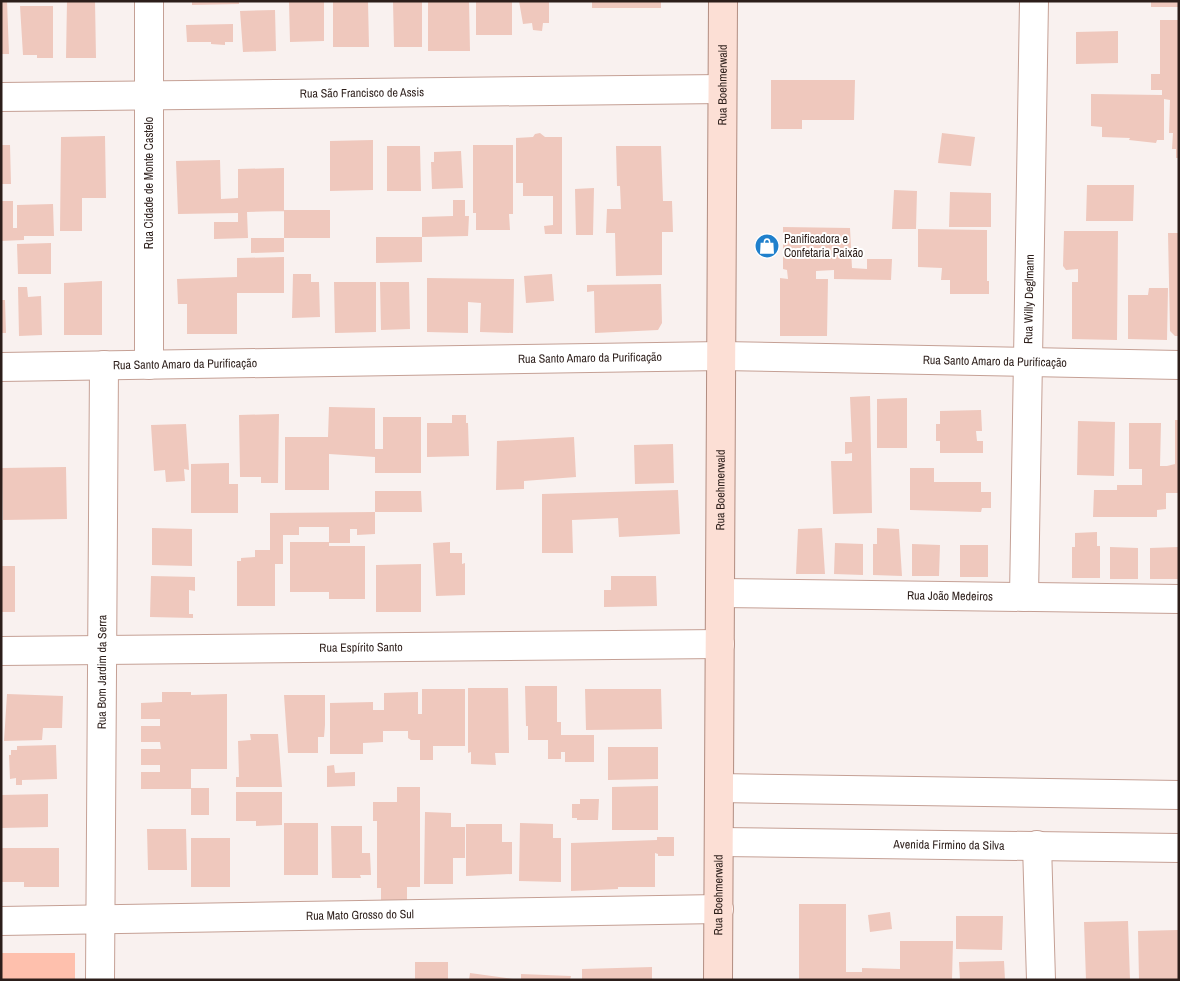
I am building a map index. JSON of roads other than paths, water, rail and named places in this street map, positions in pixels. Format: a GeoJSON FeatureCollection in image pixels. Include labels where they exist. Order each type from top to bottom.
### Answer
{"type":"FeatureCollection","features":[{"type":"Feature","properties":{"kind":"main road","name":"Rua Boehmerwald"},"geometry":{"type":"LineString","coordinates":[[718,980],[723,1]]}},
{"type":"Feature","properties":{"kind":"street","name":"Rua Cidade de Monte Castelo"},"geometry":{"type":"LineString","coordinates":[[149,1],[150,364]]}},
{"type":"Feature","properties":{"kind":"street","name":"Rua Willy Deglmann"},"geometry":{"type":"LineString","coordinates":[[1024,597],[1034,1]]}},
{"type":"Feature","properties":{"kind":"street","name":"Rua São Francisco de Assis"},"geometry":{"type":"LineString","coordinates":[[1,97],[722,89]]}},
{"type":"Feature","properties":{"kind":"street","name":"Rua Santo Amaro da Purificação"},"geometry":{"type":"LineString","coordinates":[[1,366],[722,356],[1179,364]]}},
{"type":"Feature","properties":{"kind":"street","name":"Rua Bom Jardim da Serra"},"geometry":{"type":"LineString","coordinates":[[100,980],[104,365]]}},
{"type":"Feature","properties":{"kind":"street","name":"Rua João Medeiros"},"geometry":{"type":"LineString","coordinates":[[721,593],[1179,599]]}},
{"type":"Feature","properties":{"kind":"street","name":"Rua Espírito Santo"},"geometry":{"type":"LineString","coordinates":[[1,651],[720,644]]}},
{"type":"Feature","properties":{"kind":"street"},"geometry":{"type":"LineString","coordinates":[[720,788],[1179,795]]}},
{"type":"Feature","properties":{"kind":"street","name":"Avenida Firmino da Silva"},"geometry":{"type":"LineString","coordinates":[[720,842],[1179,848]]}},
{"type":"Feature","properties":{"kind":"street"},"geometry":{"type":"LineString","coordinates":[[1037,845],[1041,980]]}},
{"type":"Feature","properties":{"kind":"street","name":"Rua Mato Grosso do Sul"},"geometry":{"type":"LineString","coordinates":[[1,921],[719,909]]}},
{"type":"Feature","properties":{"kind":"place","name":"Panificadora e Confetaria Paixão"},"geometry":{"type":"Point","coordinates":[767,246]}}]}
